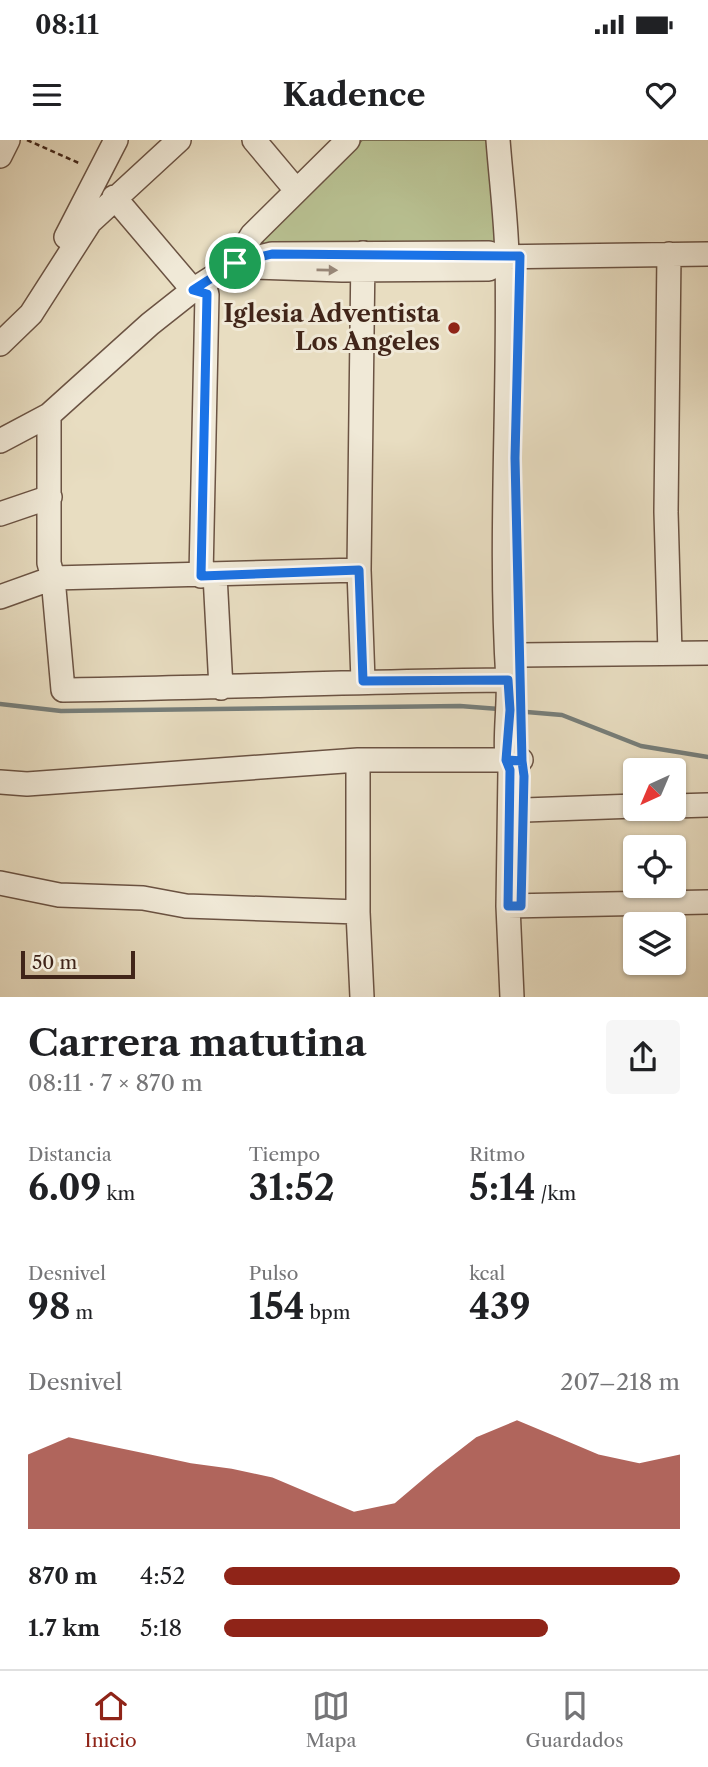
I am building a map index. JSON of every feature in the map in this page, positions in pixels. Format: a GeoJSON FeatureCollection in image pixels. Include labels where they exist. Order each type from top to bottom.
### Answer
{"type":"FeatureCollection","features":[{"type":"Feature","properties":{"kind":"street"},"geometry":{"type":"LineString","coordinates":[[0,156],[8,140]]}},
{"type":"Feature","properties":{"kind":"street"},"geometry":{"type":"LineString","coordinates":[[61,266],[64,241],[116,140]]}},
{"type":"Feature","properties":{"kind":"street"},"geometry":{"type":"LineString","coordinates":[[0,344],[31,314],[90,222],[114,197],[179,140]]}},
{"type":"Feature","properties":{"kind":"street"},"geometry":{"type":"LineString","coordinates":[[254,140],[296,190]]}},
{"type":"Feature","properties":{"kind":"street"},"geometry":{"type":"LineString","coordinates":[[235,263],[252,235],[348,140]]}},
{"type":"Feature","properties":{"kind":"street"},"geometry":{"type":"LineString","coordinates":[[498,140],[514,256],[503,459],[508,680],[514,760],[524,810],[514,906],[524,997]]}},
{"type":"Feature","properties":{"kind":"street"},"geometry":{"type":"LineString","coordinates":[[512,140],[519,654],[514,760],[510,770],[514,906],[512,997]]}},
{"type":"Feature","properties":{"kind":"street"},"geometry":{"type":"LineString","coordinates":[[114,197],[193,290],[207,294],[208,575],[220,688]]}},
{"type":"Feature","properties":{"kind":"street"},"geometry":{"type":"LineString","coordinates":[[0,441],[50,415],[150,324],[193,290],[235,263],[272,254],[489,269],[514,256],[708,254]]}},
{"type":"Feature","properties":{"kind":"street"},"geometry":{"type":"LineString","coordinates":[[668,254],[666,512],[670,653]]}},
{"type":"Feature","properties":{"kind":"street"},"geometry":{"type":"LineString","coordinates":[[362,262],[359,570],[363,681]]}},
{"type":"Feature","properties":{"kind":"street"},"geometry":{"type":"LineString","coordinates":[[50,415],[49,563],[54,578],[63,690],[220,688],[363,681],[508,680]]}},
{"type":"Feature","properties":{"kind":"street"},"geometry":{"type":"LineString","coordinates":[[0,514],[50,497]]}},
{"type":"Feature","properties":{"kind":"street"},"geometry":{"type":"LineString","coordinates":[[0,597],[54,578],[359,570]]}},
{"type":"Feature","properties":{"kind":"street"},"geometry":{"type":"LineString","coordinates":[[519,654],[708,653]]}},
{"type":"Feature","properties":{"kind":"street"},"geometry":{"type":"LineString","coordinates":[[0,782],[27,784],[358,760],[514,760]]}},
{"type":"Feature","properties":{"kind":"street"},"geometry":{"type":"LineString","coordinates":[[358,760],[358,912],[362,997]]}},
{"type":"Feature","properties":{"kind":"street"},"geometry":{"type":"LineString","coordinates":[[686,806],[708,805]]}},
{"type":"Feature","properties":{"kind":"street"},"geometry":{"type":"LineString","coordinates":[[524,810],[623,806]]}},
{"type":"Feature","properties":{"kind":"street"},"geometry":{"type":"LineString","coordinates":[[0,883],[60,895],[143,898],[186,906],[358,912]]}},
{"type":"Feature","properties":{"kind":"street"},"geometry":{"type":"LineString","coordinates":[[514,906],[708,902]]}},
{"type":"Feature","properties":{"kind":"path"},"geometry":{"type":"LineString","coordinates":[[27,140],[100,173]]}},
{"type":"Feature","properties":{"kind":"green space"},"geometry":{"type":"Polygon","coordinates":[[[362,140],[491,140],[498,245],[262,247],[263,239],[362,140]]]}},
{"type":"Feature","properties":{"kind":"waterway"},"geometry":{"type":"LineString","coordinates":[[0,704],[61,711],[460,706],[499,709]]}},
{"type":"Feature","properties":{"kind":"waterway"},"geometry":{"type":"LineString","coordinates":[[515,711],[562,715],[641,746],[708,757]]}},
{"type":"Feature","properties":{"kind":"place","name":"Iglesia Adventista Los Angeles"},"geometry":{"type":"Point","coordinates":[454,328]}},
{"type":"Feature","properties":{"kind":"route"},"geometry":{"type":"LineString","coordinates":[[235,263],[193,290],[207,294],[201,576],[359,570],[363,681],[508,680],[510,710],[506,760],[522,761],[524,776],[521,906],[508,906],[510,770],[506,760],[522,761],[523,712],[518,638],[515,458],[520,256],[499,257],[489,253],[272,254],[235,263]]}}]}
